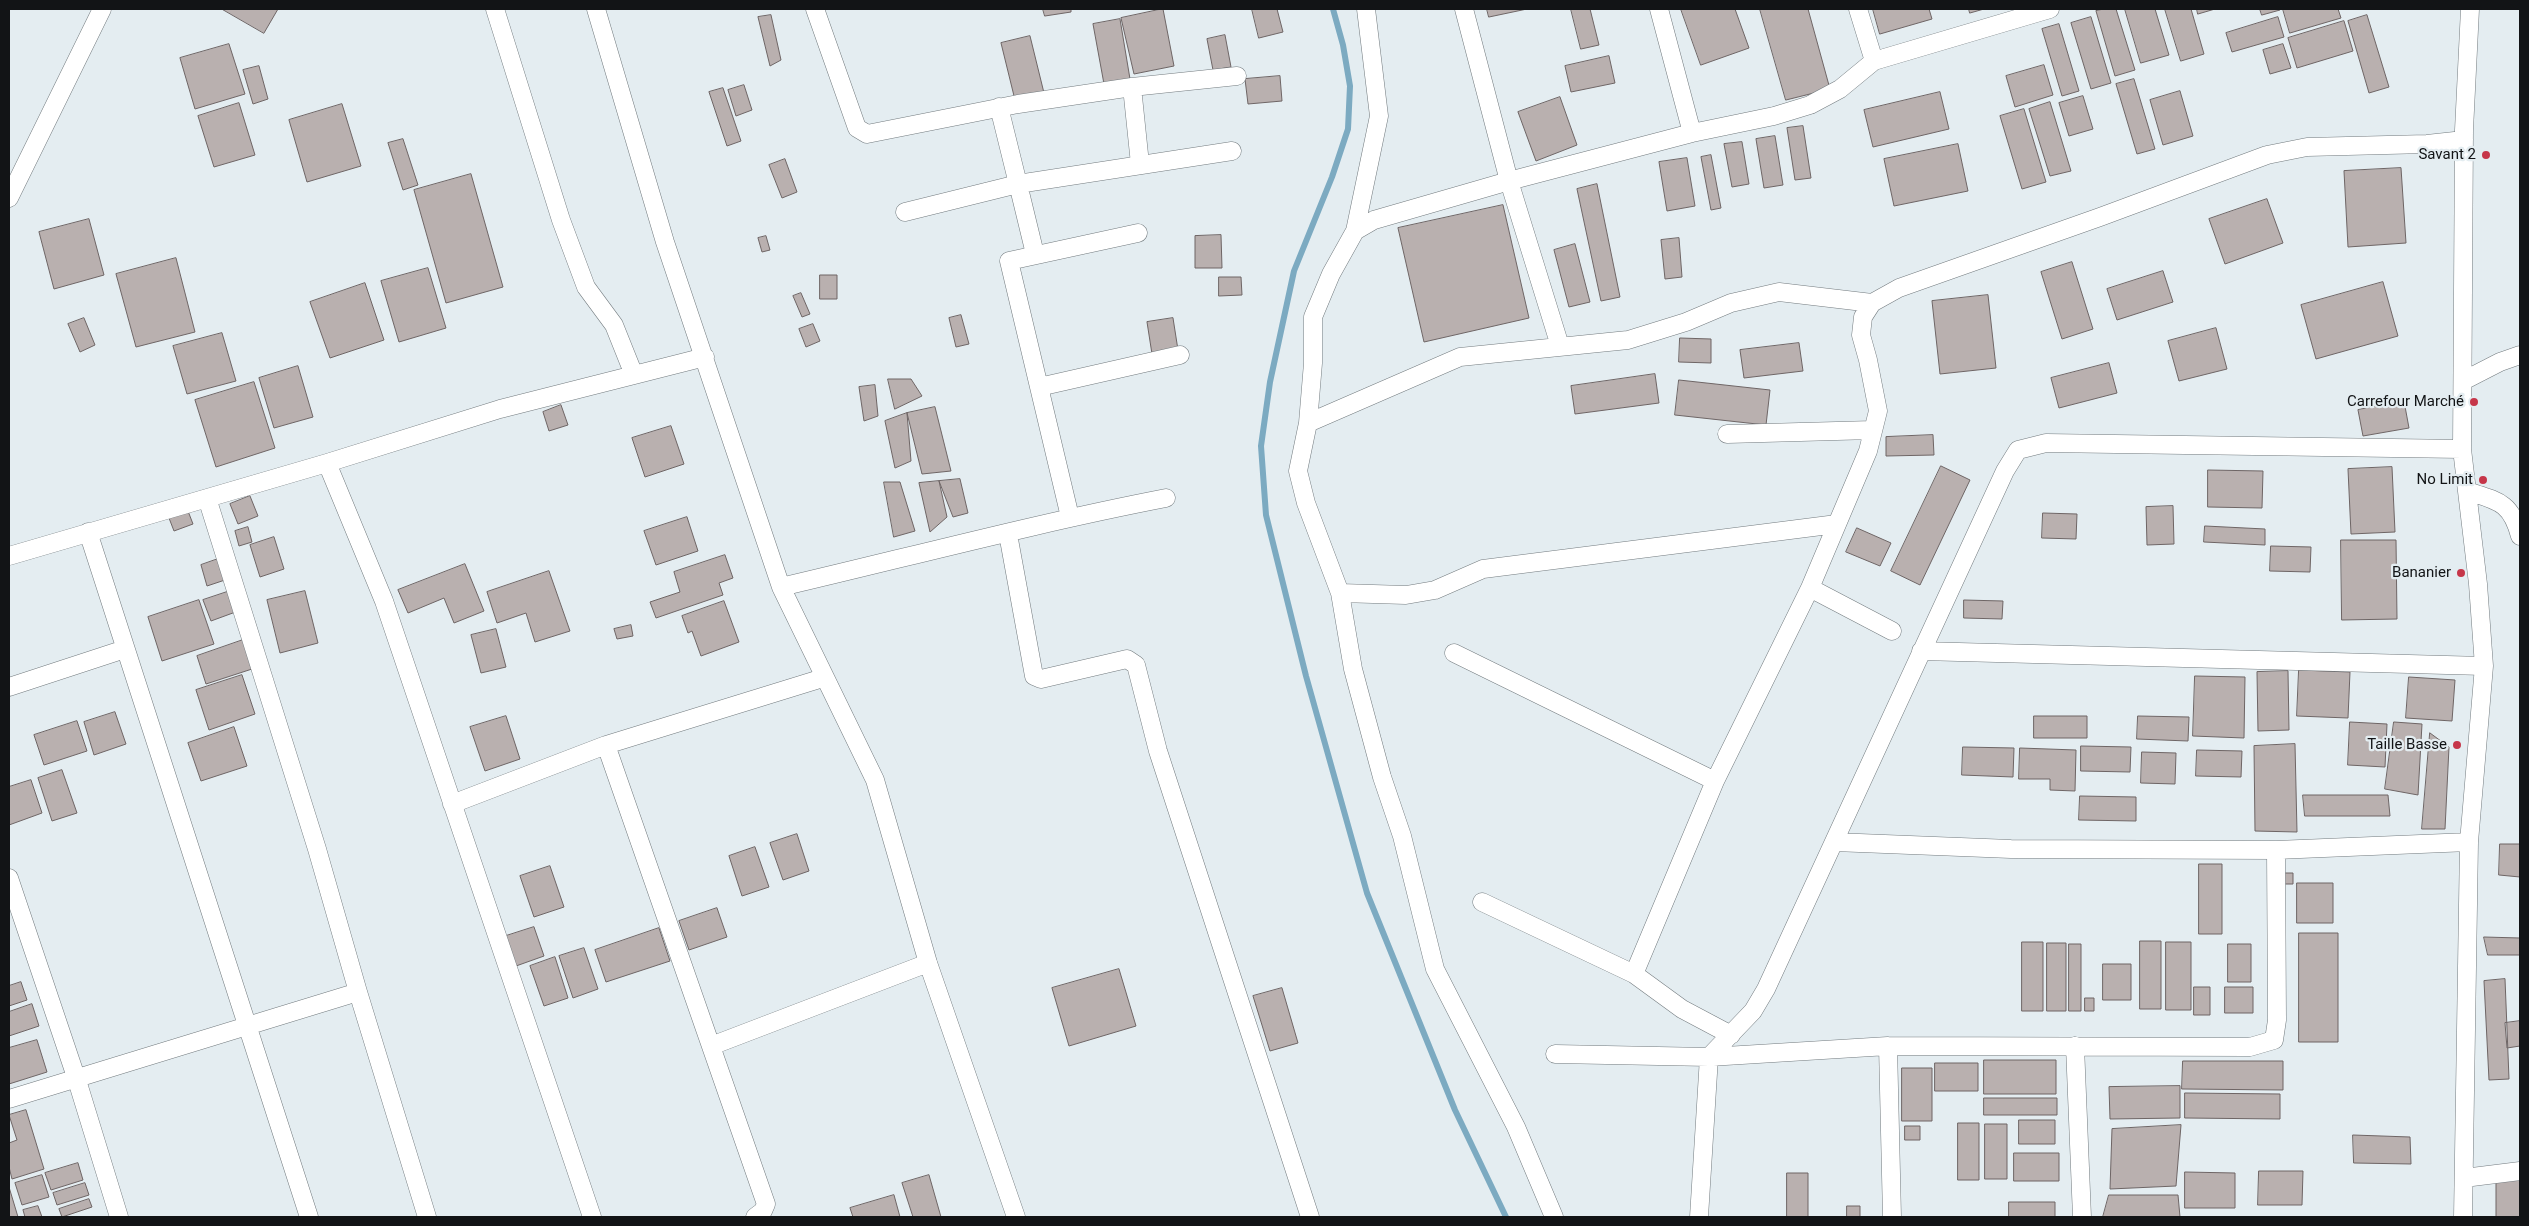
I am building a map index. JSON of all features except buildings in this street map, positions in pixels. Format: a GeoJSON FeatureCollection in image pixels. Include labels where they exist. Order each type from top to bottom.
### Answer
{"type":"FeatureCollection","features":[{"type":"Feature","properties":{"kind":"street"},"geometry":{"type":"LineString","coordinates":[[9,198],[102,9]]}},
{"type":"Feature","properties":{"kind":"street"},"geometry":{"type":"LineString","coordinates":[[495,9],[568,237],[586,287],[614,325],[634,375]]}},
{"type":"Feature","properties":{"kind":"street"},"geometry":{"type":"LineString","coordinates":[[596,9],[665,242],[781,587],[875,780],[928,963],[1016,1217]]}},
{"type":"Feature","properties":{"kind":"street"},"geometry":{"type":"LineString","coordinates":[[815,9],[857,128],[860,132],[866,134],[999,107],[1132,87],[1237,76]]}},
{"type":"Feature","properties":{"kind":"street"},"geometry":{"type":"LineString","coordinates":[[1366,9],[1379,116],[1354,231],[1331,274],[1313,317],[1313,363],[1308,423],[1298,472],[1306,503],[1340,592],[1353,669],[1382,777],[1402,836],[1435,968],[1516,1127],[1554,1217]]}},
{"type":"Feature","properties":{"kind":"street"},"geometry":{"type":"LineString","coordinates":[[1464,9],[1509,181],[1560,346]]}},
{"type":"Feature","properties":{"kind":"street"},"geometry":{"type":"LineString","coordinates":[[1659,9],[1692,132]]}},
{"type":"Feature","properties":{"kind":"street"},"geometry":{"type":"LineString","coordinates":[[1858,9],[1874,61]]}},
{"type":"Feature","properties":{"kind":"street"},"geometry":{"type":"LineString","coordinates":[[2463,1217],[2469,842],[2484,666],[2478,584],[2462,449],[2464,140],[2470,9]]}},
{"type":"Feature","properties":{"kind":"street"},"geometry":{"type":"LineString","coordinates":[[1354,231],[1374,220],[1509,181],[1692,132],[1774,116],[1810,105],[1840,89],[1874,61],[2042,10]]}},
{"type":"Feature","properties":{"kind":"street"},"geometry":{"type":"LineString","coordinates":[[1132,87],[1140,164]]}},
{"type":"Feature","properties":{"kind":"street"},"geometry":{"type":"LineString","coordinates":[[999,107],[1035,254]]}},
{"type":"Feature","properties":{"kind":"street"},"geometry":{"type":"LineString","coordinates":[[1634,974],[1715,781],[1810,588],[1868,451],[1878,411],[1861,335],[1863,317],[1872,304],[1900,288],[2267,155],[2307,147],[2427,144],[2464,140]]}},
{"type":"Feature","properties":{"kind":"street"},"geometry":{"type":"LineString","coordinates":[[905,212],[1018,184],[1232,151]]}},
{"type":"Feature","properties":{"kind":"street"},"geometry":{"type":"LineString","coordinates":[[1070,517],[1009,261],[1138,233]]}},
{"type":"Feature","properties":{"kind":"street"},"geometry":{"type":"LineString","coordinates":[[1308,423],[1460,357],[1628,340],[1686,322],[1731,303],[1779,292],[1872,304]]}},
{"type":"Feature","properties":{"kind":"street"},"geometry":{"type":"LineString","coordinates":[[1039,387],[1180,355]]}},
{"type":"Feature","properties":{"kind":"street"},"geometry":{"type":"LineString","coordinates":[[2463,380],[2500,362],[2520,355]]}},
{"type":"Feature","properties":{"kind":"street"},"geometry":{"type":"LineString","coordinates":[[9,556],[327,463],[500,409],[705,357]]}},
{"type":"Feature","properties":{"kind":"street"},"geometry":{"type":"LineString","coordinates":[[1728,434],[1873,430]]}},
{"type":"Feature","properties":{"kind":"street"},"geometry":{"type":"LineString","coordinates":[[1699,1217],[1709,1056],[1753,1011],[1766,989],[2005,471],[2018,450],[2046,443],[2462,449]]}},
{"type":"Feature","properties":{"kind":"street"},"geometry":{"type":"LineString","coordinates":[[327,463],[384,601],[592,1217]]}},
{"type":"Feature","properties":{"kind":"street"},"geometry":{"type":"LineString","coordinates":[[2467,491],[2499,501],[2509,509],[2516,521],[2520,536]]}},
{"type":"Feature","properties":{"kind":"street"},"geometry":{"type":"LineString","coordinates":[[207,498],[314,839],[358,992],[427,1217]]}},
{"type":"Feature","properties":{"kind":"street"},"geometry":{"type":"LineString","coordinates":[[781,587],[1008,534],[1070,517],[1166,498]]}},
{"type":"Feature","properties":{"kind":"street"},"geometry":{"type":"LineString","coordinates":[[1340,592],[1406,595],[1435,590],[1484,569],[1837,524]]}},
{"type":"Feature","properties":{"kind":"street"},"geometry":{"type":"LineString","coordinates":[[88,532],[309,1217]]}},
{"type":"Feature","properties":{"kind":"street"},"geometry":{"type":"LineString","coordinates":[[1008,534],[1034,676],[1041,678],[1127,659],[1136,665],[1158,751],[1310,1217]]}},
{"type":"Feature","properties":{"kind":"street"},"geometry":{"type":"LineString","coordinates":[[1810,588],[1892,631]]}},
{"type":"Feature","properties":{"kind":"street"},"geometry":{"type":"LineString","coordinates":[[9,687],[125,649]]}},
{"type":"Feature","properties":{"kind":"street"},"geometry":{"type":"LineString","coordinates":[[1921,651],[2484,666]]}},
{"type":"Feature","properties":{"kind":"street"},"geometry":{"type":"LineString","coordinates":[[1454,653],[1715,781]]}},
{"type":"Feature","properties":{"kind":"street"},"geometry":{"type":"LineString","coordinates":[[452,804],[606,745],[824,678]]}},
{"type":"Feature","properties":{"kind":"street"},"geometry":{"type":"LineString","coordinates":[[606,745],[766,1204],[755,1217]]}},
{"type":"Feature","properties":{"kind":"street"},"geometry":{"type":"LineString","coordinates":[[1834,842],[2011,849],[2276,850],[2469,842]]}},
{"type":"Feature","properties":{"kind":"street"},"geometry":{"type":"LineString","coordinates":[[1555,1054],[1709,1056],[1888,1046],[2250,1047],[2274,1040],[2277,1020],[2276,850]]}},
{"type":"Feature","properties":{"kind":"street"},"geometry":{"type":"LineString","coordinates":[[9,878],[76,1077],[118,1217]]}},
{"type":"Feature","properties":{"kind":"street"},"geometry":{"type":"LineString","coordinates":[[1482,902],[1634,974],[1682,1009],[1731,1035]]}},
{"type":"Feature","properties":{"kind":"street"},"geometry":{"type":"LineString","coordinates":[[711,1046],[928,963]]}},
{"type":"Feature","properties":{"kind":"street"},"geometry":{"type":"LineString","coordinates":[[9,1099],[358,992]]}},
{"type":"Feature","properties":{"kind":"street"},"geometry":{"type":"LineString","coordinates":[[1888,1046],[1892,1217]]}},
{"type":"Feature","properties":{"kind":"street"},"geometry":{"type":"LineString","coordinates":[[2074,1046],[2082,1217]]}},
{"type":"Feature","properties":{"kind":"street"},"geometry":{"type":"LineString","coordinates":[[2464,1178],[2520,1171]]}},
{"type":"Feature","properties":{"kind":"waterway"},"geometry":{"type":"LineString","coordinates":[[1333,9],[1343,45],[1350,86],[1348,129],[1332,177],[1294,271],[1270,382],[1261,446],[1266,515],[1306,676],[1367,893],[1455,1110],[1506,1217]]}},
{"type":"Feature","properties":{"kind":"place","name":"Savant 2"},"geometry":{"type":"Point","coordinates":[2486,155]}},
{"type":"Feature","properties":{"kind":"place","name":"Carrefour Marché"},"geometry":{"type":"Point","coordinates":[2474,402]}},
{"type":"Feature","properties":{"kind":"place","name":"No Limit"},"geometry":{"type":"Point","coordinates":[2483,480]}},
{"type":"Feature","properties":{"kind":"place","name":"Bananier"},"geometry":{"type":"Point","coordinates":[2461,573]}},
{"type":"Feature","properties":{"kind":"place","name":"Taille Basse"},"geometry":{"type":"Point","coordinates":[2457,745]}}]}
